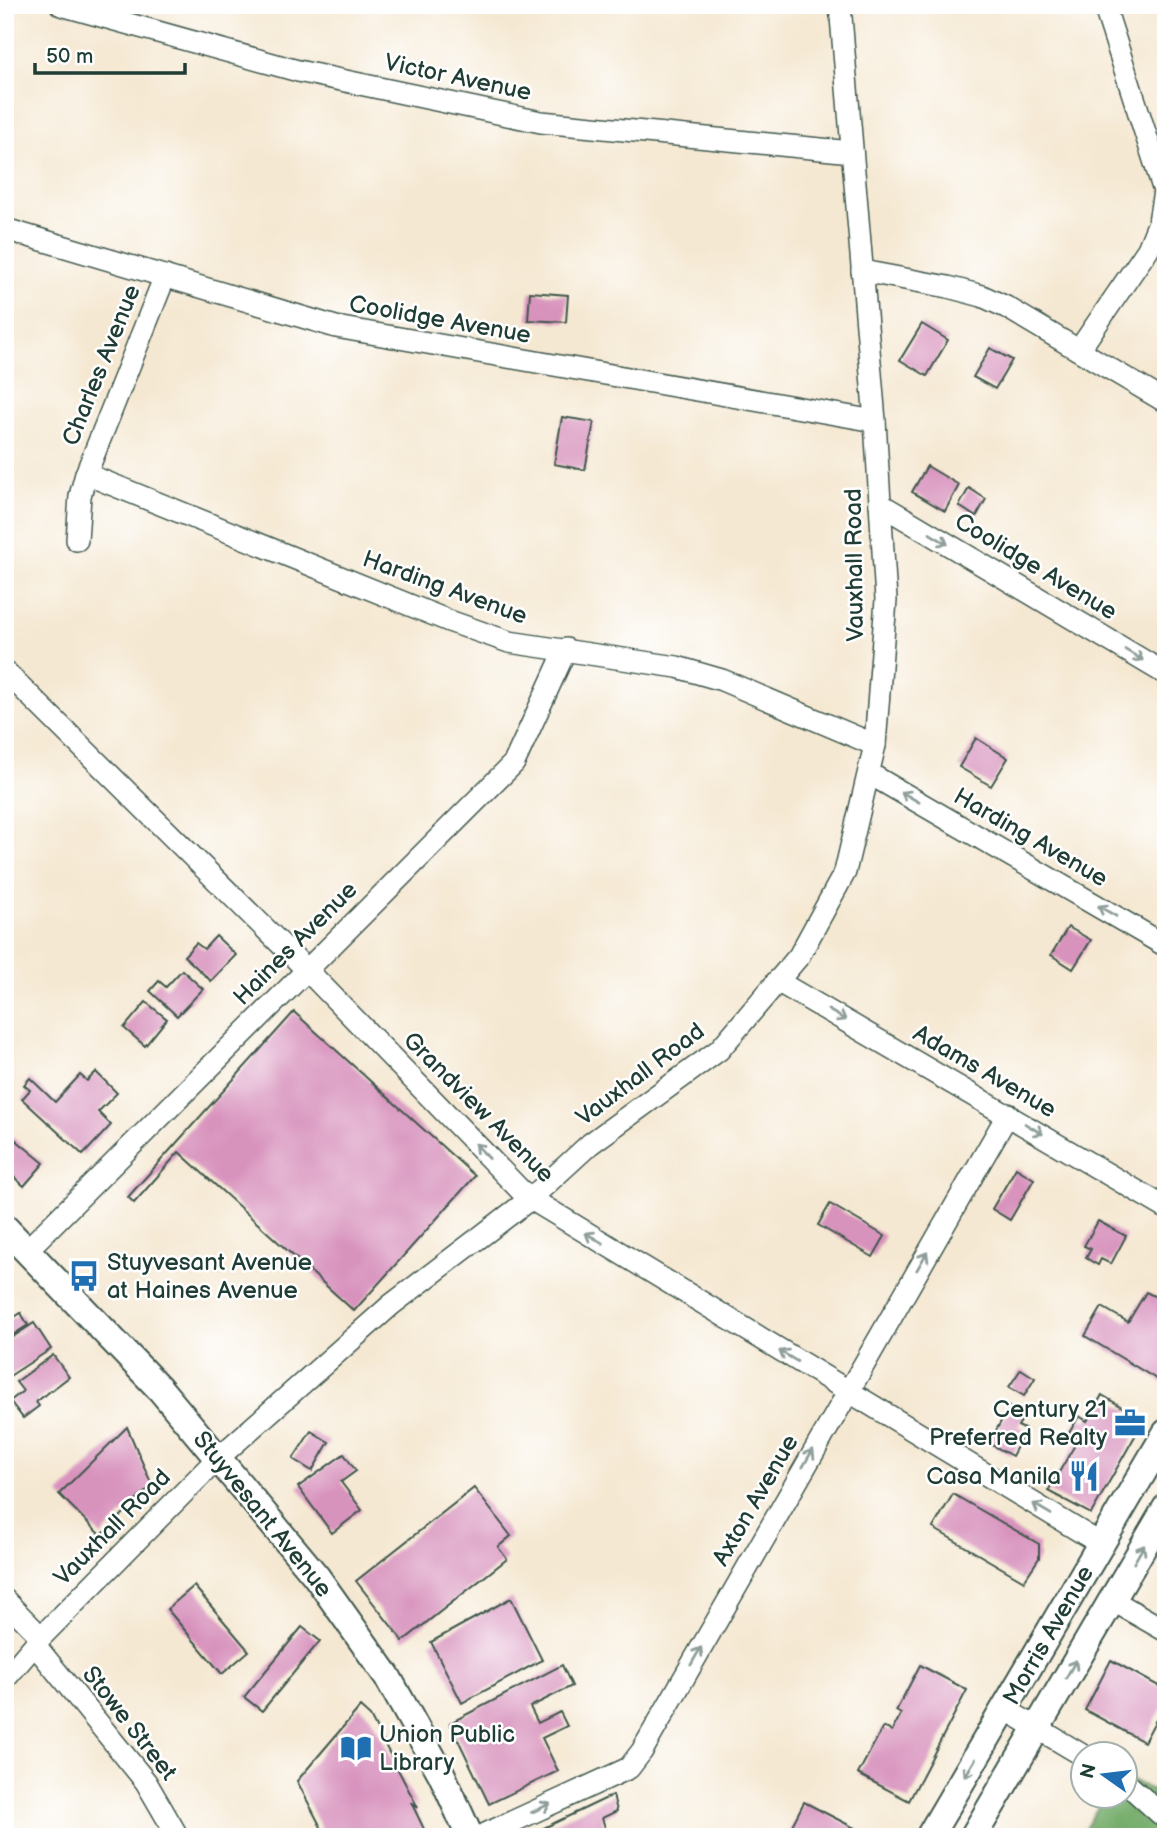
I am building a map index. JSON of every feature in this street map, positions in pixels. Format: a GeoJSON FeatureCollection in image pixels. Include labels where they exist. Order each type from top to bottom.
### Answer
{"type":"FeatureCollection","features":[{"type":"Feature","properties":{"kind":"main road","name":"Stuyvesant Avenue"},"geometry":{"type":"LineString","coordinates":[[5,1228],[160,1389],[316,1576],[387,1676],[442,1775],[470,1837]]}},
{"type":"Feature","properties":{"kind":"main road","name":"Morris Avenue"},"geometry":{"type":"LineString","coordinates":[[929,1837],[1166,1433]]}},
{"type":"Feature","properties":{"kind":"main road","name":"Morris Avenue"},"geometry":{"type":"LineString","coordinates":[[973,1837],[1166,1508]]}},
{"type":"Feature","properties":{"kind":"street","name":"Victor Avenue"},"geometry":{"type":"LineString","coordinates":[[61,5],[298,71],[541,122],[852,152]]}},
{"type":"Feature","properties":{"kind":"street","name":"Vauxhall Road"},"geometry":{"type":"LineString","coordinates":[[5,1679],[38,1641],[217,1459],[391,1306],[530,1199],[590,1144],[719,1050],[799,956],[845,872],[875,745],[886,600],[875,421],[840,5]]}},
{"type":"Feature","properties":{"kind":"street"},"geometry":{"type":"LineString","coordinates":[[1079,350],[1148,249],[1159,222],[1164,191],[1105,8]]}},
{"type":"Feature","properties":{"kind":"street","name":"Coolidge Avenue"},"geometry":{"type":"LineString","coordinates":[[5,229],[336,327],[875,421]]}},
{"type":"Feature","properties":{"kind":"street"},"geometry":{"type":"LineString","coordinates":[[862,271],[982,296],[1166,402]]}},
{"type":"Feature","properties":{"kind":"street","name":"Charles Avenue"},"geometry":{"type":"LineString","coordinates":[[77,540],[80,496],[86,474],[165,276]]}},
{"type":"Feature","properties":{"kind":"street","name":"Harding Avenue"},"geometry":{"type":"LineString","coordinates":[[86,474],[449,621],[509,642],[677,667],[722,680],[875,745]]}},
{"type":"Feature","properties":{"kind":"street","name":"Coolidge Avenue"},"geometry":{"type":"LineString","coordinates":[[880,504],[1166,674]]}},
{"type":"Feature","properties":{"kind":"street","name":"Haines Avenue"},"geometry":{"type":"LineString","coordinates":[[27,1250],[514,764],[566,649]]}},
{"type":"Feature","properties":{"kind":"street","name":"Grandview Avenue"},"geometry":{"type":"LineString","coordinates":[[5,671],[306,969],[530,1199],[1101,1544]]}},
{"type":"Feature","properties":{"kind":"street","name":"Harding Avenue"},"geometry":{"type":"LineString","coordinates":[[870,774],[1166,946]]}},
{"type":"Feature","properties":{"kind":"street","name":"Adams Avenue"},"geometry":{"type":"LineString","coordinates":[[778,981],[1166,1208]]}},
{"type":"Feature","properties":{"kind":"street","name":"Axton Avenue"},"geometry":{"type":"LineString","coordinates":[[479,1837],[629,1768],[642,1751],[1008,1114]]}},
{"type":"Feature","properties":{"kind":"street","name":"Stowe Street"},"geometry":{"type":"LineString","coordinates":[[5,1600],[146,1782],[178,1837]]}},
{"type":"Feature","properties":{"kind":"street"},"geometry":{"type":"LineString","coordinates":[[1112,1600],[1166,1631]]}},
{"type":"Feature","properties":{"kind":"street"},"geometry":{"type":"LineString","coordinates":[[1005,1709],[1070,1748]]}},
{"type":"Feature","properties":{"kind":"street"},"geometry":{"type":"LineString","coordinates":[[1140,1796],[1166,1819]]}},
{"type":"Feature","properties":{"kind":"green space"},"geometry":{"type":"Polygon","coordinates":[[[1140,1784],[1166,1798],[1166,1837],[1080,1837],[1096,1811],[1140,1811],[1140,1784]]]}},
{"type":"Feature","properties":{"kind":"building"},"geometry":{"type":"Polygon","coordinates":[[[530,292],[568,295],[566,322],[528,320],[530,292]]]}},
{"type":"Feature","properties":{"kind":"building"},"geometry":{"type":"Polygon","coordinates":[[[922,324],[948,340],[927,376],[900,360],[922,324]]]}},
{"type":"Feature","properties":{"kind":"building"},"geometry":{"type":"Polygon","coordinates":[[[990,348],[1012,360],[995,389],[973,377],[990,348]]]}},
{"type":"Feature","properties":{"kind":"building"},"geometry":{"type":"Polygon","coordinates":[[[562,417],[594,422],[585,470],[554,464],[562,417]]]}},
{"type":"Feature","properties":{"kind":"building"},"geometry":{"type":"Polygon","coordinates":[[[927,466],[959,485],[945,511],[912,492],[927,466]]]}},
{"type":"Feature","properties":{"kind":"building"},"geometry":{"type":"Polygon","coordinates":[[[969,488],[986,499],[976,517],[959,506],[969,488]]]}},
{"type":"Feature","properties":{"kind":"building"},"geometry":{"type":"Polygon","coordinates":[[[976,738],[1008,758],[991,786],[959,767],[976,738]]]}},
{"type":"Feature","properties":{"kind":"building"},"geometry":{"type":"Polygon","coordinates":[[[1068,927],[1091,940],[1073,969],[1051,955],[1068,927]]]}},
{"type":"Feature","properties":{"kind":"building"},"geometry":{"type":"Polygon","coordinates":[[[216,936],[236,955],[211,981],[184,956],[196,943],[204,949],[216,936]]]}},
{"type":"Feature","properties":{"kind":"building"},"geometry":{"type":"Polygon","coordinates":[[[182,970],[203,989],[177,1016],[150,991],[159,981],[166,987],[182,970]]]}},
{"type":"Feature","properties":{"kind":"building"},"geometry":{"type":"Polygon","coordinates":[[[146,1002],[167,1019],[145,1046],[124,1028],[146,1002]]]}},
{"type":"Feature","properties":{"kind":"building"},"geometry":{"type":"Polygon","coordinates":[[[294,1012],[475,1176],[354,1311],[179,1152],[134,1203],[128,1197],[294,1012]]]}},
{"type":"Feature","properties":{"kind":"building"},"geometry":{"type":"Polygon","coordinates":[[[96,1072],[117,1093],[98,1112],[111,1125],[83,1155],[22,1099],[30,1090],[24,1085],[30,1078],[55,1102],[80,1075],[87,1081],[96,1072]]]}},
{"type":"Feature","properties":{"kind":"building"},"geometry":{"type":"Polygon","coordinates":[[[5,1131],[44,1163],[24,1186],[5,1169],[5,1131]]]}},
{"type":"Feature","properties":{"kind":"building"},"geometry":{"type":"Polygon","coordinates":[[[1016,1168],[1034,1179],[1010,1220],[992,1209],[1016,1168]]]}},
{"type":"Feature","properties":{"kind":"building"},"geometry":{"type":"Polygon","coordinates":[[[830,1204],[885,1236],[873,1257],[818,1225],[830,1204]]]}},
{"type":"Feature","properties":{"kind":"building"},"geometry":{"type":"Polygon","coordinates":[[[1098,1221],[1126,1236],[1111,1264],[1101,1259],[1098,1265],[1086,1258],[1091,1249],[1084,1246],[1098,1221]]]}},
{"type":"Feature","properties":{"kind":"building"},"geometry":{"type":"Polygon","coordinates":[[[1166,1284],[1166,1380],[1163,1383],[1085,1336],[1102,1307],[1128,1322],[1146,1292],[1158,1298],[1166,1284]]]}},
{"type":"Feature","properties":{"kind":"building"},"geometry":{"type":"Polygon","coordinates":[[[21,1313],[28,1325],[5,1340],[5,1323],[21,1313]]]}},
{"type":"Feature","properties":{"kind":"building"},"geometry":{"type":"Polygon","coordinates":[[[34,1323],[51,1349],[5,1379],[5,1342],[34,1323]]]}},
{"type":"Feature","properties":{"kind":"building"},"geometry":{"type":"Polygon","coordinates":[[[53,1355],[69,1377],[36,1402],[39,1406],[23,1418],[10,1401],[23,1391],[16,1382],[53,1355]]]}},
{"type":"Feature","properties":{"kind":"building"},"geometry":{"type":"Polygon","coordinates":[[[1021,1369],[1035,1378],[1024,1396],[1009,1387],[1021,1369]]]}},
{"type":"Feature","properties":{"kind":"building"},"geometry":{"type":"Polygon","coordinates":[[[1102,1395],[1144,1420],[1091,1514],[1048,1491],[1079,1438],[1069,1433],[1079,1416],[1087,1421],[1102,1395]]]}},
{"type":"Feature","properties":{"kind":"building"},"geometry":{"type":"Polygon","coordinates":[[[1009,1407],[1024,1416],[1018,1426],[1026,1430],[1012,1456],[989,1443],[1009,1407]]]}},
{"type":"Feature","properties":{"kind":"building"},"geometry":{"type":"Polygon","coordinates":[[[127,1427],[152,1485],[101,1536],[59,1494],[127,1427]]]}},
{"type":"Feature","properties":{"kind":"building"},"geometry":{"type":"Polygon","coordinates":[[[311,1431],[329,1442],[312,1471],[293,1459],[311,1431]]]}},
{"type":"Feature","properties":{"kind":"building"},"geometry":{"type":"Polygon","coordinates":[[[344,1454],[356,1471],[341,1482],[362,1510],[332,1533],[298,1487],[344,1454]]]}},
{"type":"Feature","properties":{"kind":"building"},"geometry":{"type":"Polygon","coordinates":[[[474,1488],[511,1536],[498,1547],[507,1559],[403,1641],[356,1581],[474,1488]]]}},
{"type":"Feature","properties":{"kind":"building"},"geometry":{"type":"Polygon","coordinates":[[[953,1494],[1039,1544],[1039,1558],[1024,1581],[933,1528],[953,1494]]]}},
{"type":"Feature","properties":{"kind":"building"},"geometry":{"type":"Polygon","coordinates":[[[194,1586],[249,1651],[222,1674],[167,1609],[194,1586]]]}},
{"type":"Feature","properties":{"kind":"building"},"geometry":{"type":"Polygon","coordinates":[[[511,1598],[542,1660],[462,1703],[431,1642],[511,1598]]]}},
{"type":"Feature","properties":{"kind":"building"},"geometry":{"type":"Polygon","coordinates":[[[302,1627],[320,1641],[262,1711],[244,1697],[302,1627]]]}},
{"type":"Feature","properties":{"kind":"building"},"geometry":{"type":"Polygon","coordinates":[[[1111,1660],[1166,1690],[1166,1701],[1144,1742],[1085,1710],[1111,1660]]]}},
{"type":"Feature","properties":{"kind":"building"},"geometry":{"type":"Polygon","coordinates":[[[562,1665],[572,1686],[530,1707],[538,1723],[560,1712],[567,1726],[542,1738],[558,1771],[489,1804],[450,1723],[562,1665]]]}},
{"type":"Feature","properties":{"kind":"building"},"geometry":{"type":"Polygon","coordinates":[[[920,1665],[967,1690],[909,1801],[858,1774],[883,1727],[892,1731],[901,1714],[896,1711],[920,1665]]]}},
{"type":"Feature","properties":{"kind":"building","name":"Union Public Library"},"geometry":{"type":"Polygon","coordinates":[[[360,1707],[370,1716],[418,1808],[411,1802],[424,1829],[409,1837],[326,1837],[297,1781],[360,1707]]]}},
{"type":"Feature","properties":{"kind":"building"},"geometry":{"type":"Polygon","coordinates":[[[613,1795],[617,1811],[602,1818],[608,1837],[525,1837],[613,1795]]]}},
{"type":"Feature","properties":{"kind":"building"},"geometry":{"type":"Polygon","coordinates":[[[804,1802],[872,1837],[786,1837],[804,1802]]]}},
{"type":"Feature","properties":{"kind":"place","name":"Stuyvesant Avenue at Haines Avenue"},"geometry":{"type":"Point","coordinates":[84,1276]}},
{"type":"Feature","properties":{"kind":"place","name":"Century 21 Preferred Realty"},"geometry":{"type":"Point","coordinates":[1130,1423]}},
{"type":"Feature","properties":{"kind":"place","name":"Casa Manila"},"geometry":{"type":"Point","coordinates":[1084,1476]}},
{"type":"Feature","properties":{"kind":"place","name":"Union Public Library"},"geometry":{"type":"Point","coordinates":[356,1748]}}]}
